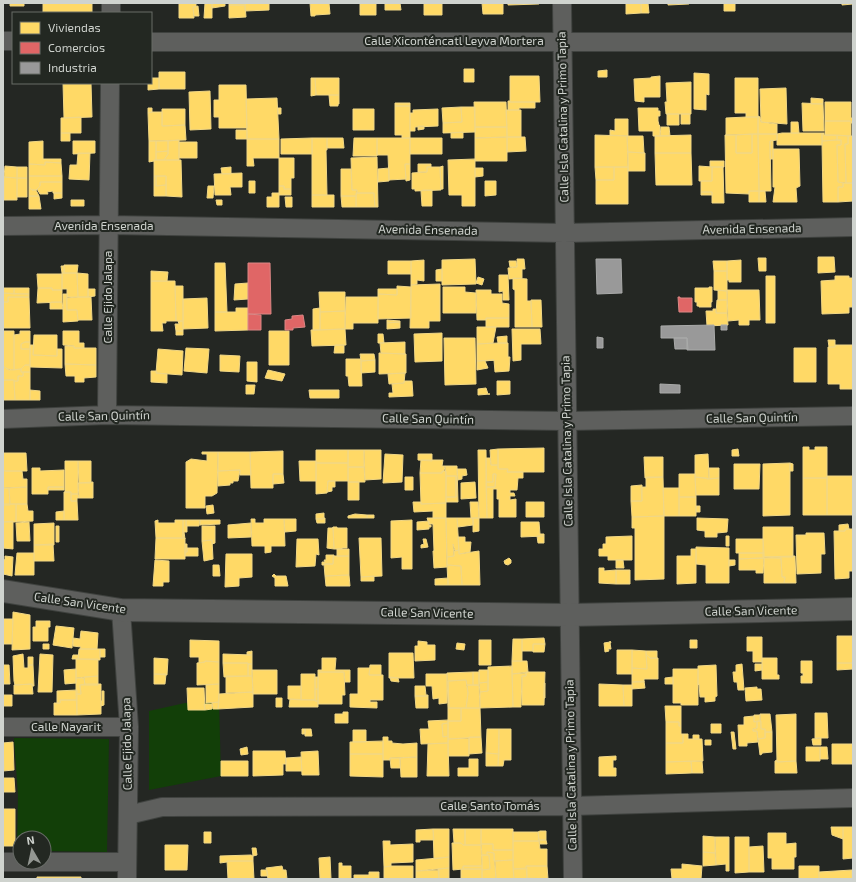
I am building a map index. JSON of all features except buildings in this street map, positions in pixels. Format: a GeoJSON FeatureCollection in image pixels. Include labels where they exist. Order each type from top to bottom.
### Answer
{"type":"FeatureCollection","features":[{"type":"Feature","properties":{"kind":"street","name":"Calle Isla Catalina y Primo Tapia"},"geometry":{"type":"LineString","coordinates":[[562,3],[572,879]]}},
{"type":"Feature","properties":{"kind":"street","name":"Calle Xiconténcatl Leyva Mortera"},"geometry":{"type":"LineString","coordinates":[[152,42],[853,42]]}},
{"type":"Feature","properties":{"kind":"street","name":"Calle Ejido Jalapa"},"geometry":{"type":"LineString","coordinates":[[107,415],[110,84]]}},
{"type":"Feature","properties":{"kind":"street","name":"Avenida Ensenada"},"geometry":{"type":"LineString","coordinates":[[3,226],[109,225],[564,233],[853,227]]}},
{"type":"Feature","properties":{"kind":"street","name":"Calle San Quintín"},"geometry":{"type":"LineString","coordinates":[[3,419],[107,415],[567,420],[853,416]]}},
{"type":"Feature","properties":{"kind":"street","name":"Calle San Vicente"},"geometry":{"type":"LineString","coordinates":[[3,591],[121,610],[569,614],[853,609]]}},
{"type":"Feature","properties":{"kind":"street","name":"Calle Ejido Jalapa"},"geometry":{"type":"LineString","coordinates":[[121,610],[129,727],[127,871]]}},
{"type":"Feature","properties":{"kind":"street","name":"Calle Nayarit"},"geometry":{"type":"LineString","coordinates":[[3,727],[129,727]]}},
{"type":"Feature","properties":{"kind":"street","name":"Calle Santo Tomás"},"geometry":{"type":"LineString","coordinates":[[128,815],[162,807],[572,806],[853,798]]}},
{"type":"Feature","properties":{"kind":"street"},"geometry":{"type":"LineString","coordinates":[[3,862],[127,871]]}},
{"type":"Feature","properties":{"kind":"green space"},"geometry":{"type":"Polygon","coordinates":[[[219,702],[221,776],[149,790],[149,711],[185,703],[219,702]]]}},
{"type":"Feature","properties":{"kind":"green space"},"geometry":{"type":"Polygon","coordinates":[[[14,738],[109,739],[107,852],[52,851],[52,830],[17,830],[18,795],[14,738]]]}}]}
